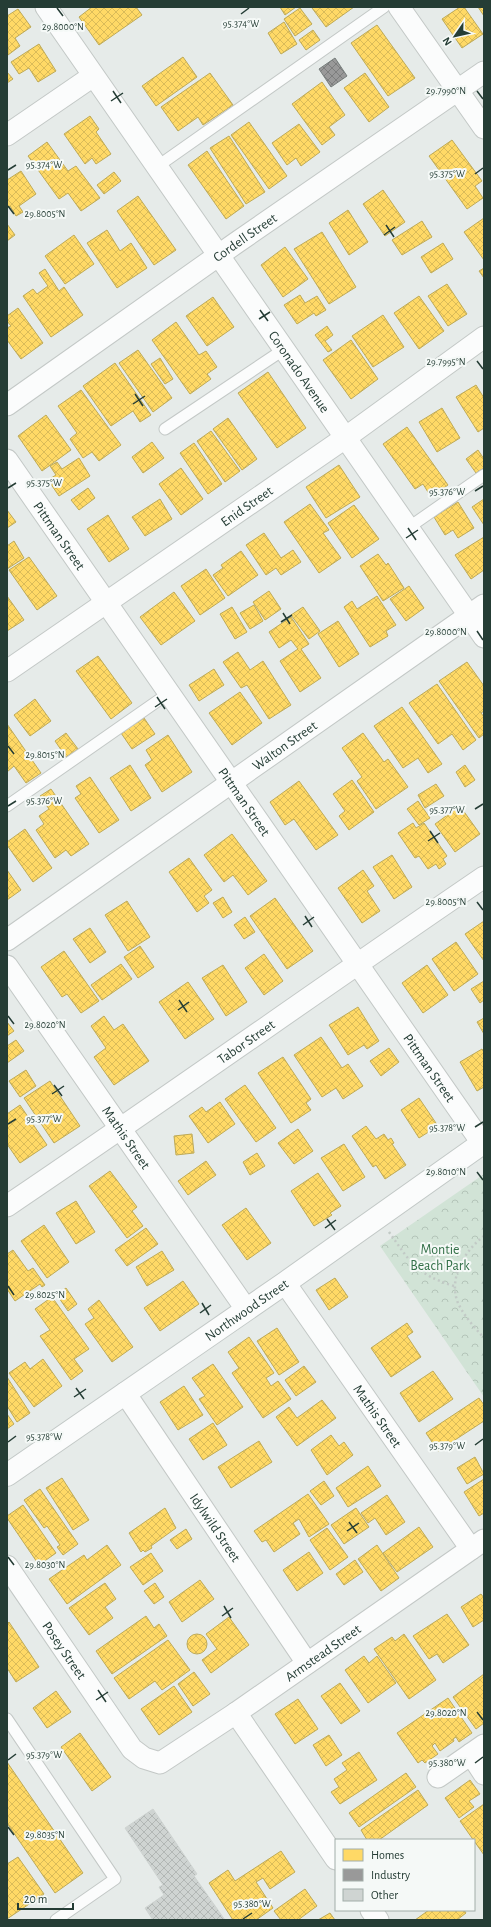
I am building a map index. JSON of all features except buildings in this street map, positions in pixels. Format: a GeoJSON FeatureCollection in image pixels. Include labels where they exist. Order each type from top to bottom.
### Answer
{"type":"FeatureCollection","features":[{"type":"Feature","properties":{"kind":"street","name":"Coronado Avenue"},"geometry":{"type":"LineString","coordinates":[[46,7],[93,76],[158,166],[283,350],[408,528],[477,610],[484,637]]}},
{"type":"Feature","properties":{"kind":"street"},"geometry":{"type":"LineString","coordinates":[[399,7],[484,128]]}},
{"type":"Feature","properties":{"kind":"street","name":"Cordell Street"},"geometry":{"type":"LineString","coordinates":[[7,405],[219,255],[484,72]]}},
{"type":"Feature","properties":{"kind":"street"},"geometry":{"type":"LineString","coordinates":[[7,135],[93,76]]}},
{"type":"Feature","properties":{"kind":"street","name":"Enid Street"},"geometry":{"type":"LineString","coordinates":[[7,671],[346,438],[484,337]]}},
{"type":"Feature","properties":{"kind":"street","name":"Pittman Street"},"geometry":{"type":"LineString","coordinates":[[7,460],[483,1143]]}},
{"type":"Feature","properties":{"kind":"street","name":"Walton Street"},"geometry":{"type":"LineString","coordinates":[[7,940],[232,784],[477,610]]}},
{"type":"Feature","properties":{"kind":"street","name":"Tabor Street"},"geometry":{"type":"LineString","coordinates":[[7,1206],[121,1130],[357,964],[484,877]]}},
{"type":"Feature","properties":{"kind":"street","name":"Mathis Street"},"geometry":{"type":"LineString","coordinates":[[7,966],[246,1310]]}},
{"type":"Feature","properties":{"kind":"street","name":"Northwood Street"},"geometry":{"type":"LineString","coordinates":[[7,1475],[285,1283],[483,1143]]}},
{"type":"Feature","properties":{"kind":"street","name":"Mathis Street"},"geometry":{"type":"LineString","coordinates":[[285,1283],[477,1544]]}},
{"type":"Feature","properties":{"kind":"street","name":"Idylwild Street"},"geometry":{"type":"LineString","coordinates":[[124,1393],[307,1663]]}},
{"type":"Feature","properties":{"kind":"street","name":"Armstead Street"},"geometry":{"type":"LineString","coordinates":[[160,1763],[236,1713],[477,1544]]}},
{"type":"Feature","properties":{"kind":"street","name":"Posey Street"},"geometry":{"type":"LineString","coordinates":[[7,1566],[132,1749],[144,1758],[160,1763]]}},
{"type":"Feature","properties":{"kind":"street"},"geometry":{"type":"LineString","coordinates":[[236,1713],[335,1858]]}},
{"type":"Feature","properties":{"kind":"street"},"geometry":{"type":"LineString","coordinates":[[438,1777],[477,1750],[484,1774]]}},
{"type":"Feature","properties":{"kind":"street"},"geometry":{"type":"LineString","coordinates":[[372,1911],[378,1920]]}},
{"type":"Feature","properties":{"kind":"lane"},"geometry":{"type":"LineString","coordinates":[[158,166],[384,7]]}},
{"type":"Feature","properties":{"kind":"lane"},"geometry":{"type":"LineString","coordinates":[[165,429],[283,350]]}},
{"type":"Feature","properties":{"kind":"lane"},"geometry":{"type":"LineString","coordinates":[[408,528],[484,475]]}},
{"type":"Feature","properties":{"kind":"lane"},"geometry":{"type":"LineString","coordinates":[[7,806],[169,693]]}},
{"type":"Feature","properties":{"kind":"lane"},"geometry":{"type":"LineString","coordinates":[[7,1719],[115,1879],[56,1920]]}},
{"type":"Feature","properties":{"kind":"path"},"geometry":{"type":"LineString","coordinates":[[389,1232],[405,1254],[422,1273],[435,1280],[454,1286]]}},
{"type":"Feature","properties":{"kind":"path"},"geometry":{"type":"LineString","coordinates":[[484,1236],[468,1252],[460,1265],[454,1286],[459,1304],[484,1338]]}},
{"type":"Feature","properties":{"kind":"green space","name":"Montie Beach Park"},"geometry":{"type":"Polygon","coordinates":[[[484,1174],[484,1397],[380,1246],[484,1174]]]}}]}
